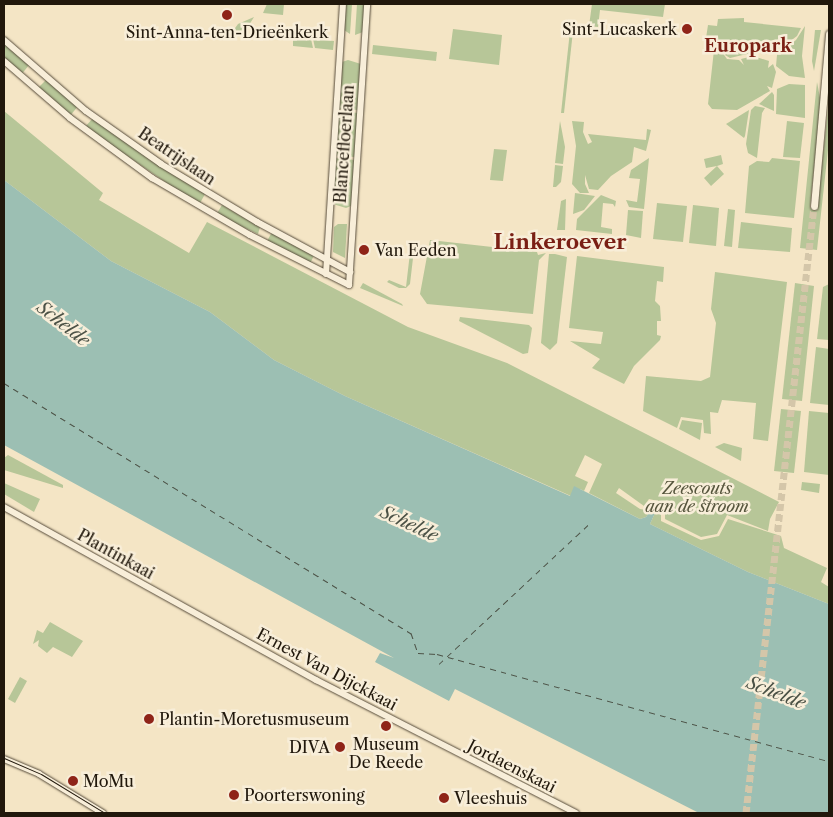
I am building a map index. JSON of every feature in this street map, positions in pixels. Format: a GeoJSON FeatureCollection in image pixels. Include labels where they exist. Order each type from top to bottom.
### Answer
{"type":"FeatureCollection","features":[{"type":"Feature","properties":{"kind":"main road"},"geometry":{"type":"LineString","coordinates":[[814,206],[826,96],[829,34]]}},
{"type":"Feature","properties":{"kind":"main road"},"geometry":{"type":"LineString","coordinates":[[826,96],[829,83]]}},
{"type":"Feature","properties":{"kind":"street","name":"Blancefloerlaan"},"geometry":{"type":"LineString","coordinates":[[326,274],[343,4]]}},
{"type":"Feature","properties":{"kind":"street","name":"Blancefloerlaan"},"geometry":{"type":"LineString","coordinates":[[349,285],[367,4]]}},
{"type":"Feature","properties":{"kind":"street","name":"Beatrijslaan"},"geometry":{"type":"LineString","coordinates":[[4,40],[80,106],[161,164],[257,222],[350,272]]}},
{"type":"Feature","properties":{"kind":"street","name":"Beatrijslaan"},"geometry":{"type":"LineString","coordinates":[[4,61],[70,118],[152,178],[250,235],[349,285]]}},
{"type":"Feature","properties":{"kind":"street","name":"Plantinkaai"},"geometry":{"type":"LineString","coordinates":[[4,506],[205,619]]}},
{"type":"Feature","properties":{"kind":"street","name":"Ernest Van Dijckkaai"},"geometry":{"type":"LineString","coordinates":[[205,619],[436,742]]}},
{"type":"Feature","properties":{"kind":"street","name":"Jordaenskaai"},"geometry":{"type":"LineString","coordinates":[[436,742],[576,813]]}},
{"type":"Feature","properties":{"kind":"street"},"geometry":{"type":"LineString","coordinates":[[4,759],[39,774],[103,813]]}},
{"type":"Feature","properties":{"kind":"green space"},"geometry":{"type":"Polygon","coordinates":[[[267,4],[284,4],[283,15],[263,13],[267,4]]]}},
{"type":"Feature","properties":{"kind":"green space"},"geometry":{"type":"Polygon","coordinates":[[[346,4],[352,4],[350,34],[344,30],[346,4]]]}},
{"type":"Feature","properties":{"kind":"green space"},"geometry":{"type":"Polygon","coordinates":[[[357,4],[365,4],[363,32],[355,35],[357,4]]]}},
{"type":"Feature","properties":{"kind":"green space"},"geometry":{"type":"Polygon","coordinates":[[[592,4],[665,4],[663,17],[600,10],[598,27],[589,26],[592,4]]]}},
{"type":"Feature","properties":{"kind":"green space"},"geometry":{"type":"Polygon","coordinates":[[[254,17],[242,36],[228,38],[238,24],[254,17]]]}},
{"type":"Feature","properties":{"kind":"green space"},"geometry":{"type":"Polygon","coordinates":[[[744,18],[744,22],[801,28],[797,36],[785,45],[730,58],[725,55],[722,43],[706,38],[708,25],[717,26],[718,19],[744,18]]]}},
{"type":"Feature","properties":{"kind":"green space"},"geometry":{"type":"Polygon","coordinates":[[[805,26],[802,56],[805,78],[789,76],[776,66],[777,55],[796,40],[805,26]]]}},
{"type":"Feature","properties":{"kind":"green space"},"geometry":{"type":"Polygon","coordinates":[[[453,29],[502,35],[499,65],[449,59],[453,29]]]}},
{"type":"Feature","properties":{"kind":"green space"},"geometry":{"type":"Polygon","coordinates":[[[815,30],[821,30],[814,71],[812,61],[815,30]]]}},
{"type":"Feature","properties":{"kind":"green space"},"geometry":{"type":"Polygon","coordinates":[[[570,31],[573,31],[564,113],[561,113],[570,31]]]}},
{"type":"Feature","properties":{"kind":"green space"},"geometry":{"type":"Polygon","coordinates":[[[293,36],[311,39],[313,48],[293,46],[293,36]]]}},
{"type":"Feature","properties":{"kind":"green space"},"geometry":{"type":"Polygon","coordinates":[[[313,39],[334,41],[333,50],[315,48],[313,39]]]}},
{"type":"Feature","properties":{"kind":"green space"},"geometry":{"type":"Polygon","coordinates":[[[4,43],[29,65],[21,75],[4,59],[4,43]]]}},
{"type":"Feature","properties":{"kind":"green space"},"geometry":{"type":"Polygon","coordinates":[[[373,45],[437,52],[436,61],[372,54],[373,45]]]}},
{"type":"Feature","properties":{"kind":"green space"},"geometry":{"type":"Polygon","coordinates":[[[714,50],[722,52],[727,59],[739,60],[744,65],[741,59],[753,56],[769,61],[768,68],[773,64],[776,72],[772,88],[767,86],[770,91],[737,110],[712,109],[708,104],[714,50]]]}},
{"type":"Feature","properties":{"kind":"green space"},"geometry":{"type":"Polygon","coordinates":[[[348,60],[361,64],[358,110],[339,109],[342,62],[348,60]]]}},
{"type":"Feature","properties":{"kind":"green space"},"geometry":{"type":"Polygon","coordinates":[[[46,80],[78,106],[70,116],[37,89],[46,80]]]}},
{"type":"Feature","properties":{"kind":"green space"},"geometry":{"type":"Polygon","coordinates":[[[817,82],[821,103],[810,207],[817,208],[829,100],[829,141],[817,250],[800,248],[817,82]]]}},
{"type":"Feature","properties":{"kind":"green space"},"geometry":{"type":"Polygon","coordinates":[[[789,84],[805,85],[805,118],[776,114],[777,89],[789,84]]]}},
{"type":"Feature","properties":{"kind":"green space"},"geometry":{"type":"Polygon","coordinates":[[[772,92],[774,95],[774,111],[759,104],[772,92]]]}},
{"type":"Feature","properties":{"kind":"green space"},"geometry":{"type":"Polygon","coordinates":[[[755,106],[765,108],[762,113],[757,158],[748,153],[746,144],[751,110],[755,106]]]}},
{"type":"Feature","properties":{"kind":"green space"},"geometry":{"type":"Polygon","coordinates":[[[749,110],[745,136],[744,138],[726,124],[749,110]]]}},
{"type":"Feature","properties":{"kind":"green space","name":"Zeescouts aan de stroom"},"geometry":{"type":"Polygon","coordinates":[[[4,111],[103,193],[99,200],[189,253],[207,222],[408,327],[507,363],[779,502],[770,519],[768,531],[727,515],[717,534],[701,537],[665,519],[665,507],[658,501],[649,499],[644,506],[619,488],[616,493],[640,509],[646,510],[651,503],[661,512],[661,521],[701,540],[719,536],[728,519],[781,536],[784,548],[827,568],[821,582],[829,587],[829,604],[748,572],[650,524],[655,513],[653,508],[646,517],[640,519],[589,493],[602,464],[585,455],[575,476],[588,482],[584,491],[580,489],[571,496],[345,396],[274,360],[210,312],[111,261],[4,180],[4,111]]]}},
{"type":"Feature","properties":{"kind":"green space"},"geometry":{"type":"Polygon","coordinates":[[[339,111],[358,113],[355,157],[336,156],[339,111]]]}},
{"type":"Feature","properties":{"kind":"green space"},"geometry":{"type":"Polygon","coordinates":[[[93,118],[205,194],[199,205],[85,127],[93,118]]]}},
{"type":"Feature","properties":{"kind":"green space"},"geometry":{"type":"Polygon","coordinates":[[[560,121],[565,147],[563,164],[555,163],[560,121]]]}},
{"type":"Feature","properties":{"kind":"green space"},"geometry":{"type":"Polygon","coordinates":[[[572,121],[584,122],[583,132],[588,144],[592,142],[588,134],[646,140],[647,129],[651,130],[646,151],[634,147],[632,162],[611,176],[598,190],[589,189],[585,175],[585,184],[589,193],[580,193],[572,184],[576,146],[572,121]]]}},
{"type":"Feature","properties":{"kind":"green space"},"geometry":{"type":"Polygon","coordinates":[[[787,121],[804,123],[800,158],[783,157],[787,121]]]}},
{"type":"Feature","properties":{"kind":"green space"},"geometry":{"type":"Polygon","coordinates":[[[494,149],[507,150],[503,181],[490,180],[494,149]]]}},
{"type":"Feature","properties":{"kind":"green space"},"geometry":{"type":"Polygon","coordinates":[[[721,155],[723,164],[706,168],[704,159],[721,155]]]}},
{"type":"Feature","properties":{"kind":"green space"},"geometry":{"type":"Polygon","coordinates":[[[336,158],[355,160],[351,206],[346,208],[333,204],[336,158]]]}},
{"type":"Feature","properties":{"kind":"green space"},"geometry":{"type":"Polygon","coordinates":[[[649,158],[644,209],[629,207],[626,200],[637,202],[640,179],[629,178],[631,170],[649,158]]]}},
{"type":"Feature","properties":{"kind":"green space"},"geometry":{"type":"Polygon","coordinates":[[[772,158],[800,161],[794,218],[745,213],[749,166],[757,161],[769,162],[772,158]]]}},
{"type":"Feature","properties":{"kind":"green space"},"geometry":{"type":"Polygon","coordinates":[[[555,165],[563,166],[561,182],[556,187],[553,187],[555,165]]]}},
{"type":"Feature","properties":{"kind":"green space"},"geometry":{"type":"Polygon","coordinates":[[[717,166],[724,174],[711,186],[704,178],[717,166]]]}},
{"type":"Feature","properties":{"kind":"green space"},"geometry":{"type":"Polygon","coordinates":[[[575,193],[595,196],[584,210],[573,214],[575,193]]]}},
{"type":"Feature","properties":{"kind":"green space"},"geometry":{"type":"Polygon","coordinates":[[[601,195],[616,201],[615,207],[613,204],[603,203],[601,227],[612,229],[612,234],[576,230],[577,219],[601,195]]]}},
{"type":"Feature","properties":{"kind":"green space"},"geometry":{"type":"Polygon","coordinates":[[[566,199],[565,230],[557,230],[561,201],[566,199]]]}},
{"type":"Feature","properties":{"kind":"green space"},"geometry":{"type":"Polygon","coordinates":[[[657,203],[687,206],[683,242],[653,239],[657,203]]]}},
{"type":"Feature","properties":{"kind":"green space"},"geometry":{"type":"Polygon","coordinates":[[[222,205],[260,227],[258,234],[216,215],[222,205]]]}},
{"type":"Feature","properties":{"kind":"green space"},"geometry":{"type":"Polygon","coordinates":[[[693,205],[719,208],[716,246],[689,243],[693,205]]]}},
{"type":"Feature","properties":{"kind":"green space"},"geometry":{"type":"Polygon","coordinates":[[[728,209],[735,210],[732,247],[724,246],[728,209]]]}},
{"type":"Feature","properties":{"kind":"green space"},"geometry":{"type":"Polygon","coordinates":[[[628,210],[643,211],[641,238],[626,235],[628,210]]]}},
{"type":"Feature","properties":{"kind":"green space"},"geometry":{"type":"Polygon","coordinates":[[[741,222],[792,228],[790,252],[738,248],[741,222]]]}},
{"type":"Feature","properties":{"kind":"green space"},"geometry":{"type":"Polygon","coordinates":[[[338,224],[347,224],[345,258],[333,252],[334,227],[338,224]]]}},
{"type":"Feature","properties":{"kind":"green space"},"geometry":{"type":"Polygon","coordinates":[[[272,232],[314,255],[310,264],[266,243],[272,232]]]}},
{"type":"Feature","properties":{"kind":"green space"},"geometry":{"type":"Polygon","coordinates":[[[430,240],[537,252],[538,255],[546,253],[539,260],[533,314],[427,304],[420,294],[430,240]]]}},
{"type":"Feature","properties":{"kind":"green space"},"geometry":{"type":"Polygon","coordinates":[[[415,241],[410,284],[406,288],[399,288],[387,282],[389,280],[406,287],[411,244],[415,241]]]}},
{"type":"Feature","properties":{"kind":"green space"},"geometry":{"type":"Polygon","coordinates":[[[549,254],[567,257],[557,343],[550,350],[541,343],[549,254]]]}},
{"type":"Feature","properties":{"kind":"green space"},"geometry":{"type":"Polygon","coordinates":[[[577,256],[664,267],[663,282],[657,281],[655,301],[660,306],[661,321],[657,321],[657,335],[661,336],[660,340],[634,366],[624,384],[592,368],[600,359],[570,341],[601,344],[603,332],[569,328],[577,256]]]}},
{"type":"Feature","properties":{"kind":"green space"},"geometry":{"type":"Polygon","coordinates":[[[715,272],[787,282],[768,441],[753,439],[756,403],[722,400],[718,413],[710,412],[711,434],[704,433],[703,420],[681,417],[677,428],[643,411],[646,376],[701,381],[710,377],[716,323],[711,309],[715,272]]]}},
{"type":"Feature","properties":{"kind":"green space"},"geometry":{"type":"Polygon","coordinates":[[[363,283],[402,304],[403,306],[360,288],[363,283]]]}},
{"type":"Feature","properties":{"kind":"green space"},"geometry":{"type":"Polygon","coordinates":[[[795,283],[814,286],[802,401],[782,399],[795,283]]]}},
{"type":"Feature","properties":{"kind":"green space"},"geometry":{"type":"Polygon","coordinates":[[[829,284],[829,340],[817,339],[823,287],[829,284]]]}},
{"type":"Feature","properties":{"kind":"green space"},"geometry":{"type":"Polygon","coordinates":[[[460,317],[529,325],[532,328],[528,353],[523,354],[459,321],[460,317]]]}},
{"type":"Feature","properties":{"kind":"green space"},"geometry":{"type":"Polygon","coordinates":[[[816,347],[829,349],[829,405],[810,403],[816,347]]]}},
{"type":"Feature","properties":{"kind":"green space"},"geometry":{"type":"Polygon","coordinates":[[[781,409],[801,411],[794,473],[774,471],[781,409]]]}},
{"type":"Feature","properties":{"kind":"green space"},"geometry":{"type":"Polygon","coordinates":[[[809,411],[829,413],[829,475],[804,472],[809,411]]]}},
{"type":"Feature","properties":{"kind":"green space"},"geometry":{"type":"Polygon","coordinates":[[[682,420],[702,423],[700,440],[679,429],[682,420]]]}},
{"type":"Feature","properties":{"kind":"green space"},"geometry":{"type":"Polygon","coordinates":[[[724,443],[742,448],[741,461],[715,447],[724,443]]]}},
{"type":"Feature","properties":{"kind":"green space"},"geometry":{"type":"Polygon","coordinates":[[[8,455],[63,485],[63,488],[4,470],[4,458],[8,455]]]}},
{"type":"Feature","properties":{"kind":"green space"},"geometry":{"type":"Polygon","coordinates":[[[802,482],[820,484],[819,493],[801,490],[802,482]]]}},
{"type":"Feature","properties":{"kind":"green space"},"geometry":{"type":"Polygon","coordinates":[[[4,483],[40,499],[34,512],[4,494],[4,483]]]}},
{"type":"Feature","properties":{"kind":"green space"},"geometry":{"type":"Polygon","coordinates":[[[50,622],[83,641],[72,657],[53,647],[47,653],[38,646],[39,640],[33,644],[37,630],[43,633],[50,622]]]}},
{"type":"Feature","properties":{"kind":"green space"},"geometry":{"type":"Polygon","coordinates":[[[20,677],[27,681],[15,703],[8,699],[20,677]]]}},
{"type":"Feature","properties":{"kind":"water","name":"Schelde"},"geometry":{"type":"Polygon","coordinates":[[[4,180],[111,261],[210,312],[274,360],[345,396],[570,496],[574,486],[640,519],[646,517],[653,507],[655,513],[650,524],[748,572],[829,604],[829,813],[699,813],[455,689],[449,701],[375,662],[380,653],[394,658],[4,445],[4,180]]]}},
{"type":"Feature","properties":{"kind":"ferry route"},"geometry":{"type":"LineString","coordinates":[[4,383],[411,633],[418,653],[437,654],[829,761]]}},
{"type":"Feature","properties":{"kind":"ferry route"},"geometry":{"type":"LineString","coordinates":[[439,664],[589,524]]}},
{"type":"Feature","properties":{"kind":"tunnel"},"geometry":{"type":"LineString","coordinates":[[746,813],[814,206]]}},
{"type":"Feature","properties":{"kind":"tram line"},"geometry":{"type":"LineString","coordinates":[[4,758],[41,774],[105,813]]}},
{"type":"Feature","properties":{"kind":"place","name":"Sint-Anna-ten-Drieënkerk"},"geometry":{"type":"Point","coordinates":[227,15]}},
{"type":"Feature","properties":{"kind":"place","name":"Sint-Lucaskerk"},"geometry":{"type":"Point","coordinates":[687,29]}},
{"type":"Feature","properties":{"kind":"place","name":"Van Eeden"},"geometry":{"type":"Point","coordinates":[364,250]}},
{"type":"Feature","properties":{"kind":"place","name":"Plantin-Moretusmuseum"},"geometry":{"type":"Point","coordinates":[149,719]}},
{"type":"Feature","properties":{"kind":"place","name":"Museum De Reede"},"geometry":{"type":"Point","coordinates":[386,726]}},
{"type":"Feature","properties":{"kind":"place","name":"DIVA"},"geometry":{"type":"Point","coordinates":[340,747]}},
{"type":"Feature","properties":{"kind":"place","name":"MoMu"},"geometry":{"type":"Point","coordinates":[73,781]}},
{"type":"Feature","properties":{"kind":"place","name":"Poorterswoning"},"geometry":{"type":"Point","coordinates":[234,795]}},
{"type":"Feature","properties":{"kind":"place","name":"Vleeshuis"},"geometry":{"type":"Point","coordinates":[444,798]}},
{"type":"Feature","properties":{"kind":"district","name":"Europark"},"geometry":{"type":"Point","coordinates":[748,46]}},
{"type":"Feature","properties":{"kind":"district","name":"Linkeroever"},"geometry":{"type":"Point","coordinates":[560,242]}}]}
